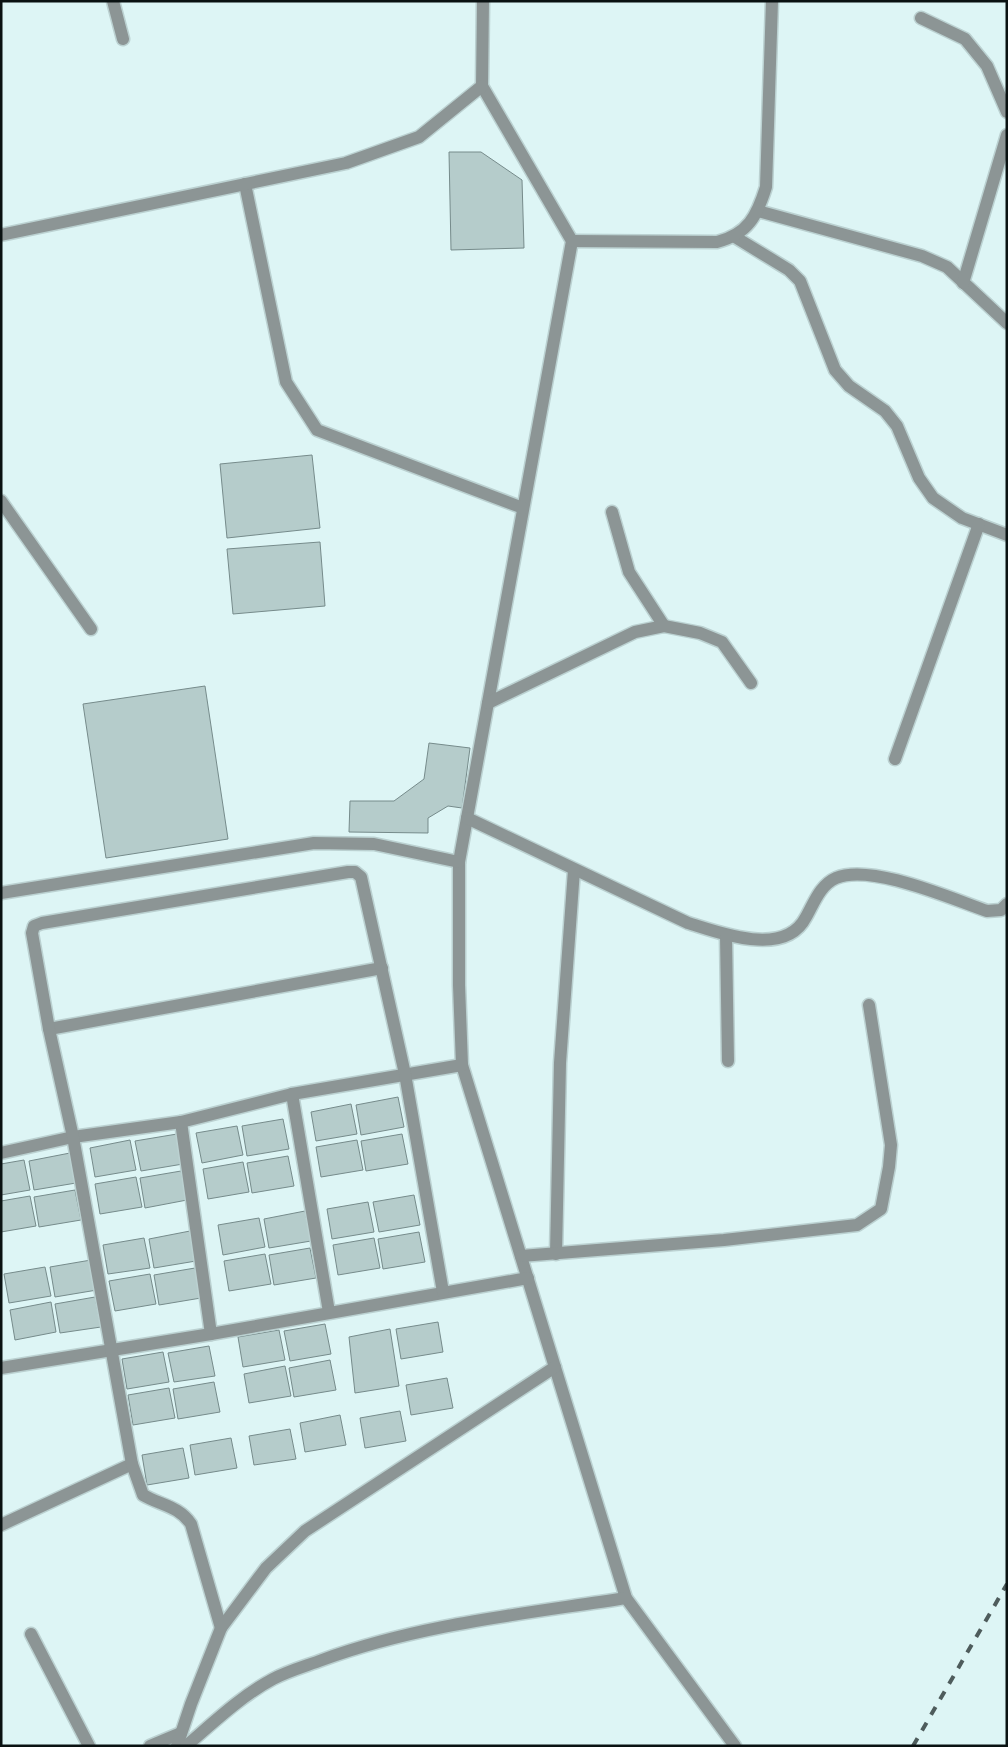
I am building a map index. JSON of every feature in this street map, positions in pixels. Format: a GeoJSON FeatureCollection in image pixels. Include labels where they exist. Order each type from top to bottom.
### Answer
{"type":"FeatureCollection","features":[{"type":"Feature","properties":{"kind":"street"},"geometry":{"type":"LineString","coordinates":[[113,1],[123,38]]}},
{"type":"Feature","properties":{"kind":"street"},"geometry":{"type":"LineString","coordinates":[[483,1],[482,86],[572,241],[459,862],[459,985],[462,1065],[626,1598],[735,1746]]}},
{"type":"Feature","properties":{"kind":"street"},"geometry":{"type":"LineString","coordinates":[[572,241],[717,242],[735,237],[758,211],[766,187],[772,1]]}},
{"type":"Feature","properties":{"kind":"street"},"geometry":{"type":"LineString","coordinates":[[921,18],[965,39],[987,66],[1007,112]]}},
{"type":"Feature","properties":{"kind":"street"},"geometry":{"type":"LineString","coordinates":[[1,235],[346,163],[419,137],[482,86]]}},
{"type":"Feature","properties":{"kind":"street"},"geometry":{"type":"LineString","coordinates":[[963,283],[1007,135]]}},
{"type":"Feature","properties":{"kind":"street"},"geometry":{"type":"LineString","coordinates":[[245,184],[286,382],[317,430],[523,508]]}},
{"type":"Feature","properties":{"kind":"street"},"geometry":{"type":"LineString","coordinates":[[758,211],[922,256],[947,267],[1007,323]]}},
{"type":"Feature","properties":{"kind":"street"},"geometry":{"type":"LineString","coordinates":[[735,237],[789,270],[800,282],[835,370],[849,386],[885,411],[897,426],[919,478],[933,498],[962,518],[1007,535]]}},
{"type":"Feature","properties":{"kind":"street"},"geometry":{"type":"LineString","coordinates":[[1,501],[91,628]]}},
{"type":"Feature","properties":{"kind":"street"},"geometry":{"type":"LineString","coordinates":[[612,512],[629,572],[664,626]]}},
{"type":"Feature","properties":{"kind":"street"},"geometry":{"type":"LineString","coordinates":[[895,759],[979,524]]}},
{"type":"Feature","properties":{"kind":"street"},"geometry":{"type":"LineString","coordinates":[[488,703],[635,632],[664,626],[700,633],[722,642],[752,683]]}},
{"type":"Feature","properties":{"kind":"street"},"geometry":{"type":"LineString","coordinates":[[467,818],[688,922],[726,935],[759,941],[790,935],[803,924],[820,891],[836,878],[857,875],[894,879],[987,911],[1000,910],[1007,904]]}},
{"type":"Feature","properties":{"kind":"street"},"geometry":{"type":"LineString","coordinates":[[1,893],[314,842],[374,844],[459,862]]}},
{"type":"Feature","properties":{"kind":"street"},"geometry":{"type":"LineString","coordinates":[[556,1254],[560,1063],[574,870]]}},
{"type":"Feature","properties":{"kind":"street"},"geometry":{"type":"LineString","coordinates":[[221,1628],[191,1524],[186,1516],[175,1508],[159,1505],[143,1495],[132,1464],[73,1137],[49,1029],[32,933],[34,926],[42,923],[355,872],[361,877],[405,1074],[442,1292]]}},
{"type":"Feature","properties":{"kind":"street"},"geometry":{"type":"LineString","coordinates":[[726,935],[728,1062]]}},
{"type":"Feature","properties":{"kind":"street"},"geometry":{"type":"LineString","coordinates":[[49,1029],[382,968]]}},
{"type":"Feature","properties":{"kind":"street"},"geometry":{"type":"LineString","coordinates":[[522,1256],[724,1240],[857,1225],[881,1209],[889,1168],[891,1145],[869,1005]]}},
{"type":"Feature","properties":{"kind":"street"},"geometry":{"type":"LineString","coordinates":[[1,1153],[73,1137],[181,1122],[292,1094],[462,1065]]}},
{"type":"Feature","properties":{"kind":"street"},"geometry":{"type":"LineString","coordinates":[[292,1094],[329,1312]]}},
{"type":"Feature","properties":{"kind":"street"},"geometry":{"type":"LineString","coordinates":[[181,1122],[211,1334]]}},
{"type":"Feature","properties":{"kind":"street"},"geometry":{"type":"LineString","coordinates":[[1,1368],[211,1334],[528,1278]]}},
{"type":"Feature","properties":{"kind":"street"},"geometry":{"type":"LineString","coordinates":[[177,1746],[221,1628],[266,1568],[305,1531],[556,1367]]}},
{"type":"Feature","properties":{"kind":"street"},"geometry":{"type":"LineString","coordinates":[[1,1525],[132,1464]]}},
{"type":"Feature","properties":{"kind":"street"},"geometry":{"type":"LineString","coordinates":[[186,1746],[234,1705],[273,1678],[333,1656],[378,1642],[453,1624],[626,1598]]}},
{"type":"Feature","properties":{"kind":"street"},"geometry":{"type":"LineString","coordinates":[[31,1634],[89,1746]]}},
{"type":"Feature","properties":{"kind":"street"},"geometry":{"type":"LineString","coordinates":[[150,1746],[181,1733]]}},
{"type":"Feature","properties":{"kind":"building"},"geometry":{"type":"Polygon","coordinates":[[[449,152],[481,152],[522,180],[524,248],[451,250],[449,152]]]}},
{"type":"Feature","properties":{"kind":"building"},"geometry":{"type":"Polygon","coordinates":[[[312,455],[320,528],[227,538],[220,464],[312,455]]]}},
{"type":"Feature","properties":{"kind":"building"},"geometry":{"type":"Polygon","coordinates":[[[320,542],[325,606],[233,614],[227,549],[320,542]]]}},
{"type":"Feature","properties":{"kind":"building"},"geometry":{"type":"Polygon","coordinates":[[[205,686],[228,839],[106,858],[83,704],[205,686]]]}},
{"type":"Feature","properties":{"kind":"building"},"geometry":{"type":"Polygon","coordinates":[[[429,743],[470,748],[462,808],[448,806],[428,818],[428,833],[349,832],[350,801],[394,801],[424,779],[429,743]]]}},
{"type":"Feature","properties":{"kind":"building"},"geometry":{"type":"Polygon","coordinates":[[[398,1097],[404,1127],[361,1135],[356,1105],[398,1097]]]}},
{"type":"Feature","properties":{"kind":"building"},"geometry":{"type":"Polygon","coordinates":[[[351,1104],[357,1134],[316,1141],[311,1112],[351,1104]]]}},
{"type":"Feature","properties":{"kind":"building"},"geometry":{"type":"Polygon","coordinates":[[[283,1119],[289,1149],[247,1156],[242,1126],[283,1119]]]}},
{"type":"Feature","properties":{"kind":"building"},"geometry":{"type":"Polygon","coordinates":[[[237,1126],[243,1155],[202,1163],[196,1133],[237,1126]]]}},
{"type":"Feature","properties":{"kind":"building"},"geometry":{"type":"Polygon","coordinates":[[[177,1134],[183,1164],[141,1171],[135,1141],[177,1134]]]}},
{"type":"Feature","properties":{"kind":"building"},"geometry":{"type":"Polygon","coordinates":[[[402,1134],[408,1164],[366,1171],[361,1141],[402,1134]]]}},
{"type":"Feature","properties":{"kind":"building"},"geometry":{"type":"Polygon","coordinates":[[[130,1140],[136,1170],[95,1177],[90,1148],[130,1140]]]}},
{"type":"Feature","properties":{"kind":"building"},"geometry":{"type":"Polygon","coordinates":[[[357,1140],[363,1170],[321,1177],[316,1147],[357,1140]]]}},
{"type":"Feature","properties":{"kind":"building"},"geometry":{"type":"Polygon","coordinates":[[[70,1153],[76,1183],[34,1190],[29,1161],[70,1153]]]}},
{"type":"Feature","properties":{"kind":"building"},"geometry":{"type":"Polygon","coordinates":[[[288,1156],[294,1186],[252,1193],[247,1163],[288,1156]]]}},
{"type":"Feature","properties":{"kind":"building"},"geometry":{"type":"Polygon","coordinates":[[[24,1160],[30,1190],[1,1195],[1,1164],[24,1160]]]}},
{"type":"Feature","properties":{"kind":"building"},"geometry":{"type":"Polygon","coordinates":[[[243,1162],[249,1192],[208,1199],[203,1169],[243,1162]]]}},
{"type":"Feature","properties":{"kind":"building"},"geometry":{"type":"Polygon","coordinates":[[[181,1171],[187,1200],[145,1208],[140,1178],[181,1171]]]}},
{"type":"Feature","properties":{"kind":"building"},"geometry":{"type":"Polygon","coordinates":[[[136,1177],[142,1207],[100,1214],[95,1184],[136,1177]]]}},
{"type":"Feature","properties":{"kind":"building"},"geometry":{"type":"Polygon","coordinates":[[[75,1190],[81,1220],[39,1227],[34,1197],[75,1190]]]}},
{"type":"Feature","properties":{"kind":"building"},"geometry":{"type":"Polygon","coordinates":[[[414,1195],[420,1225],[379,1232],[373,1202],[414,1195]]]}},
{"type":"Feature","properties":{"kind":"building"},"geometry":{"type":"Polygon","coordinates":[[[30,1196],[36,1226],[1,1232],[1,1201],[30,1196]]]}},
{"type":"Feature","properties":{"kind":"building"},"geometry":{"type":"Polygon","coordinates":[[[368,1202],[374,1232],[332,1239],[327,1209],[368,1202]]]}},
{"type":"Feature","properties":{"kind":"building"},"geometry":{"type":"Polygon","coordinates":[[[305,1211],[311,1241],[269,1248],[264,1219],[305,1211]]]}},
{"type":"Feature","properties":{"kind":"building"},"geometry":{"type":"Polygon","coordinates":[[[259,1218],[265,1247],[223,1255],[218,1225],[259,1218]]]}},
{"type":"Feature","properties":{"kind":"building"},"geometry":{"type":"Polygon","coordinates":[[[190,1231],[196,1261],[154,1268],[149,1239],[190,1231]]]}},
{"type":"Feature","properties":{"kind":"building"},"geometry":{"type":"Polygon","coordinates":[[[419,1232],[425,1262],[383,1269],[378,1239],[419,1232]]]}},
{"type":"Feature","properties":{"kind":"building"},"geometry":{"type":"Polygon","coordinates":[[[144,1238],[150,1268],[108,1274],[103,1245],[144,1238]]]}},
{"type":"Feature","properties":{"kind":"building"},"geometry":{"type":"Polygon","coordinates":[[[374,1238],[380,1268],[338,1275],[333,1245],[374,1238]]]}},
{"type":"Feature","properties":{"kind":"building"},"geometry":{"type":"Polygon","coordinates":[[[310,1248],[316,1278],[274,1285],[269,1255],[310,1248]]]}},
{"type":"Feature","properties":{"kind":"building"},"geometry":{"type":"Polygon","coordinates":[[[265,1254],[271,1284],[229,1291],[224,1261],[265,1254]]]}},
{"type":"Feature","properties":{"kind":"building"},"geometry":{"type":"Polygon","coordinates":[[[91,1260],[97,1290],[55,1297],[50,1267],[91,1260]]]}},
{"type":"Feature","properties":{"kind":"building"},"geometry":{"type":"Polygon","coordinates":[[[45,1267],[51,1296],[9,1303],[4,1274],[45,1267]]]}},
{"type":"Feature","properties":{"kind":"building"},"geometry":{"type":"Polygon","coordinates":[[[195,1268],[201,1298],[159,1305],[154,1275],[195,1268]]]}},
{"type":"Feature","properties":{"kind":"building"},"geometry":{"type":"Polygon","coordinates":[[[150,1274],[156,1304],[115,1311],[109,1281],[150,1274]]]}},
{"type":"Feature","properties":{"kind":"building"},"geometry":{"type":"Polygon","coordinates":[[[95,1297],[101,1327],[60,1333],[55,1304],[95,1297]]]}},
{"type":"Feature","properties":{"kind":"building"},"geometry":{"type":"Polygon","coordinates":[[[51,1302],[56,1332],[15,1340],[10,1310],[51,1302]]]}},
{"type":"Feature","properties":{"kind":"building"},"geometry":{"type":"Polygon","coordinates":[[[438,1322],[443,1352],[401,1359],[396,1329],[438,1322]]]}},
{"type":"Feature","properties":{"kind":"building"},"geometry":{"type":"Polygon","coordinates":[[[325,1324],[331,1354],[290,1361],[284,1331],[325,1324]]]}},
{"type":"Feature","properties":{"kind":"building"},"geometry":{"type":"Polygon","coordinates":[[[390,1329],[399,1386],[355,1393],[349,1337],[390,1329]]]}},
{"type":"Feature","properties":{"kind":"building"},"geometry":{"type":"Polygon","coordinates":[[[279,1330],[285,1360],[243,1367],[238,1337],[279,1330]]]}},
{"type":"Feature","properties":{"kind":"building"},"geometry":{"type":"Polygon","coordinates":[[[209,1346],[215,1376],[174,1382],[168,1353],[209,1346]]]}},
{"type":"Feature","properties":{"kind":"building"},"geometry":{"type":"Polygon","coordinates":[[[163,1352],[169,1382],[127,1389],[122,1359],[163,1352]]]}},
{"type":"Feature","properties":{"kind":"building"},"geometry":{"type":"Polygon","coordinates":[[[330,1360],[336,1390],[294,1397],[289,1368],[330,1360]]]}},
{"type":"Feature","properties":{"kind":"building"},"geometry":{"type":"Polygon","coordinates":[[[285,1366],[291,1396],[249,1403],[244,1374],[285,1366]]]}},
{"type":"Feature","properties":{"kind":"building"},"geometry":{"type":"Polygon","coordinates":[[[447,1378],[453,1408],[411,1415],[406,1385],[447,1378]]]}},
{"type":"Feature","properties":{"kind":"building"},"geometry":{"type":"Polygon","coordinates":[[[214,1382],[220,1412],[178,1419],[173,1389],[214,1382]]]}},
{"type":"Feature","properties":{"kind":"building"},"geometry":{"type":"Polygon","coordinates":[[[169,1388],[175,1418],[133,1425],[128,1395],[169,1388]]]}},
{"type":"Feature","properties":{"kind":"building"},"geometry":{"type":"Polygon","coordinates":[[[400,1411],[406,1441],[365,1448],[360,1418],[400,1411]]]}},
{"type":"Feature","properties":{"kind":"building"},"geometry":{"type":"Polygon","coordinates":[[[340,1415],[346,1445],[305,1452],[300,1423],[340,1415]]]}},
{"type":"Feature","properties":{"kind":"building"},"geometry":{"type":"Polygon","coordinates":[[[290,1429],[296,1459],[254,1465],[249,1436],[290,1429]]]}},
{"type":"Feature","properties":{"kind":"building"},"geometry":{"type":"Polygon","coordinates":[[[231,1438],[237,1468],[195,1475],[190,1445],[231,1438]]]}},
{"type":"Feature","properties":{"kind":"building"},"geometry":{"type":"Polygon","coordinates":[[[183,1448],[189,1478],[147,1485],[142,1455],[183,1448]]]}},
{"type":"Feature","properties":{"kind":"railway"},"geometry":{"type":"LineString","coordinates":[[913,1746],[1007,1584]]}}]}
